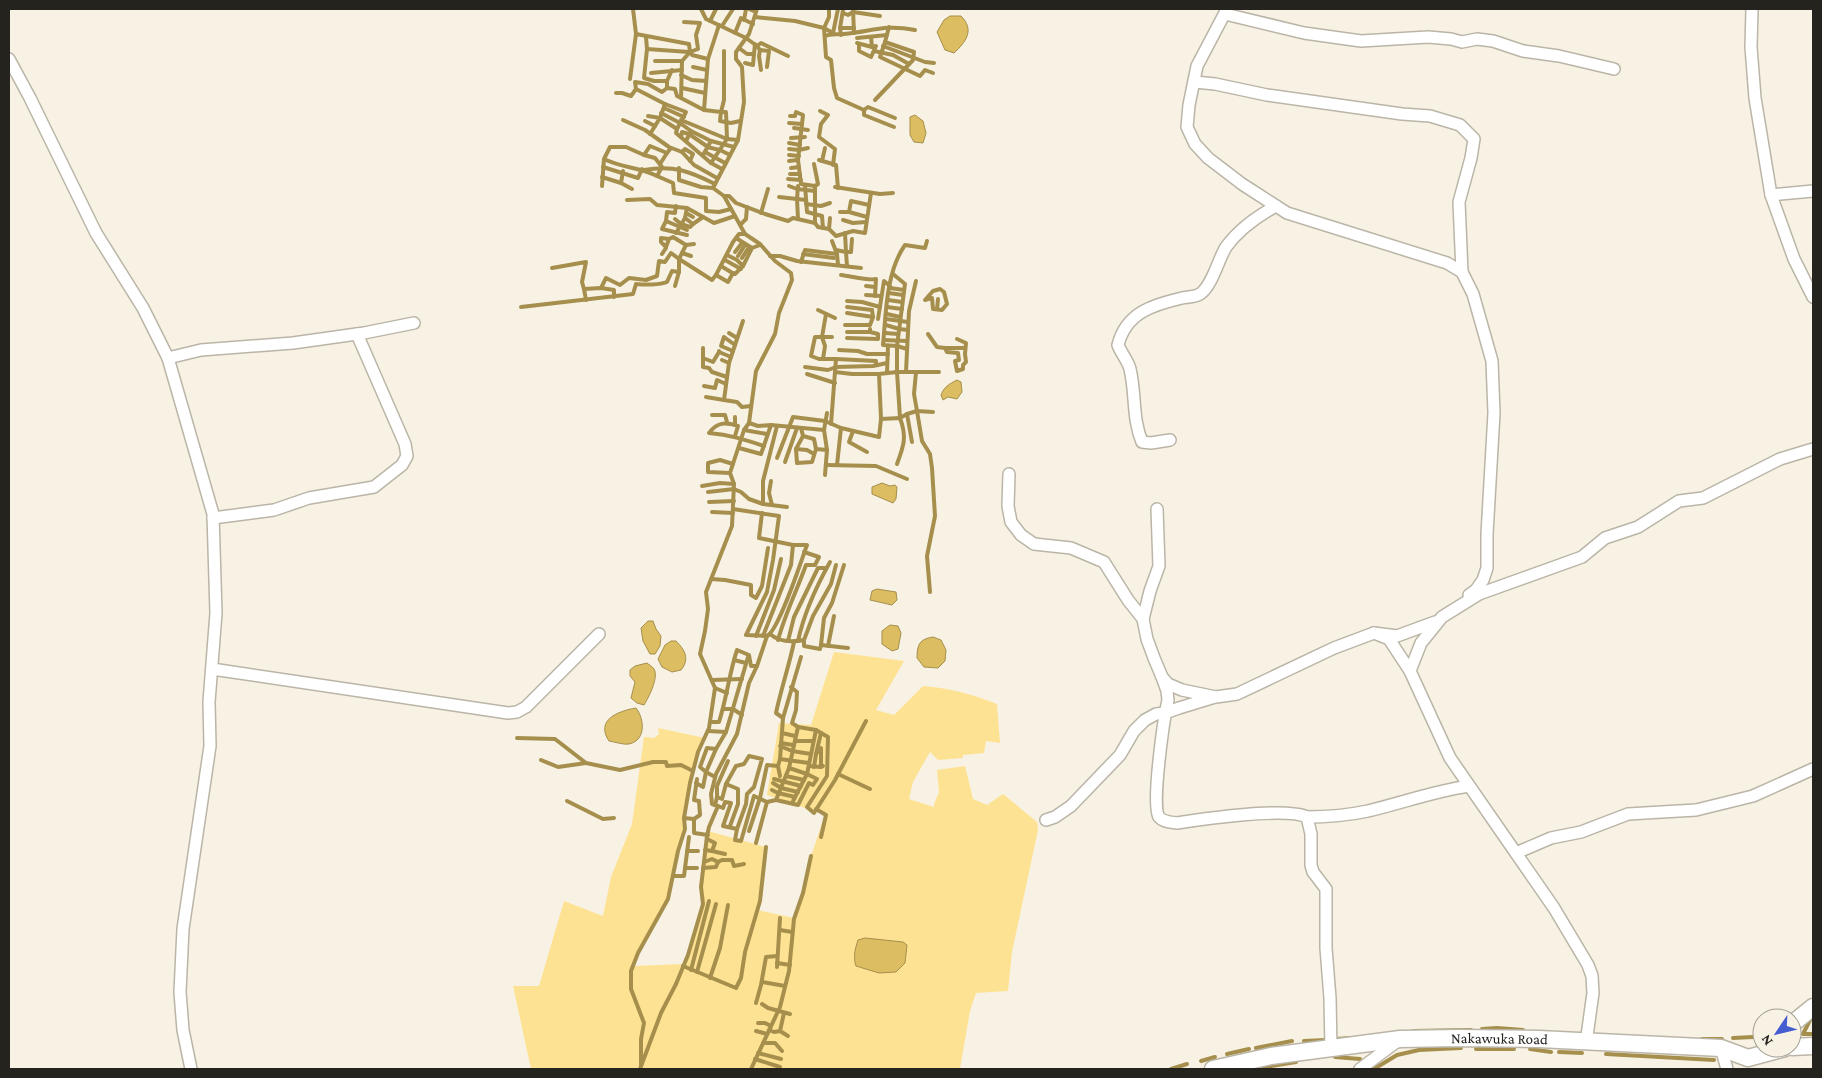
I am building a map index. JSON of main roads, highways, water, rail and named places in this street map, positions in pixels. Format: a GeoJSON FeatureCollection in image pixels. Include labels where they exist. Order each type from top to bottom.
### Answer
{"type":"FeatureCollection","features":[{"type":"Feature","properties":{"kind":"main road"},"geometry":{"type":"LineString","coordinates":[[1802,1016],[1813,1007]]}},
{"type":"Feature","properties":{"kind":"main road","name":"Nakawuka Road"},"geometry":{"type":"LineString","coordinates":[[1213,1069],[1271,1056],[1400,1039],[1539,1039],[1586,1043],[1720,1048],[1748,1058]]}},
{"type":"Feature","properties":{"kind":"main road"},"geometry":{"type":"LineString","coordinates":[[1748,1058],[1752,1055]]}},
{"type":"Feature","properties":{"kind":"main road"},"geometry":{"type":"LineString","coordinates":[[1748,1058],[1752,1057]]}},
{"type":"Feature","properties":{"kind":"waterway"},"geometry":{"type":"LineString","coordinates":[[633,9],[636,34]]}},
{"type":"Feature","properties":{"kind":"waterway"},"geometry":{"type":"LineString","coordinates":[[701,9],[706,19],[746,38],[757,46],[761,43],[788,56]]}},
{"type":"Feature","properties":{"kind":"waterway"},"geometry":{"type":"LineString","coordinates":[[710,21],[716,9]]}},
{"type":"Feature","properties":{"kind":"waterway"},"geometry":{"type":"LineString","coordinates":[[722,26],[733,9]]}},
{"type":"Feature","properties":{"kind":"waterway"},"geometry":{"type":"LineString","coordinates":[[744,20],[746,9]]}},
{"type":"Feature","properties":{"kind":"waterway"},"geometry":{"type":"LineString","coordinates":[[749,9],[756,12]]}},
{"type":"Feature","properties":{"kind":"waterway"},"geometry":{"type":"LineString","coordinates":[[641,1065],[641,1039],[644,1023],[631,989],[631,971],[638,953],[668,899],[678,851],[685,829],[684,818],[690,783],[698,752],[709,728],[715,688],[700,654],[708,609],[706,592],[732,526],[734,484],[730,473],[744,430],[749,423],[756,371],[775,334],[779,313],[792,280],[791,273],[775,261],[760,244],[745,234],[724,196],[713,188],[738,140],[744,102],[742,67],[736,59],[736,52],[749,34],[757,9]]}},
{"type":"Feature","properties":{"kind":"waterway"},"geometry":{"type":"LineString","coordinates":[[829,9],[829,17],[824,28],[833,33],[838,9]]}},
{"type":"Feature","properties":{"kind":"waterway"},"geometry":{"type":"LineString","coordinates":[[853,9],[854,33]]}},
{"type":"Feature","properties":{"kind":"waterway"},"geometry":{"type":"LineString","coordinates":[[841,35],[840,28],[843,10]]}},
{"type":"Feature","properties":{"kind":"waterway"},"geometry":{"type":"LineString","coordinates":[[843,13],[848,15],[853,12],[880,16]]}},
{"type":"Feature","properties":{"kind":"waterway"},"geometry":{"type":"LineString","coordinates":[[755,17],[795,21],[824,28],[826,57],[831,60],[837,98],[864,110],[864,115],[894,127]]}},
{"type":"Feature","properties":{"kind":"waterway"},"geometry":{"type":"LineString","coordinates":[[735,33],[741,18],[753,24]]}},
{"type":"Feature","properties":{"kind":"waterway"},"geometry":{"type":"LineString","coordinates":[[684,22],[700,23],[696,35],[698,49],[690,52],[692,55],[708,59],[704,110],[721,112],[720,121],[731,123],[740,121]]}},
{"type":"Feature","properties":{"kind":"waterway"},"geometry":{"type":"LineString","coordinates":[[708,59],[719,25]]}},
{"type":"Feature","properties":{"kind":"waterway"},"geometry":{"type":"LineString","coordinates":[[875,100],[913,60],[914,52],[885,42],[889,27]]}},
{"type":"Feature","properties":{"kind":"waterway"},"geometry":{"type":"LineString","coordinates":[[840,28],[854,28]]}},
{"type":"Feature","properties":{"kind":"waterway"},"geometry":{"type":"LineString","coordinates":[[825,36],[887,28],[915,30]]}},
{"type":"Feature","properties":{"kind":"waterway"},"geometry":{"type":"LineString","coordinates":[[630,79],[636,34],[689,44],[690,52]]}},
{"type":"Feature","properties":{"kind":"waterway"},"geometry":{"type":"LineString","coordinates":[[857,38],[887,35]]}},
{"type":"Feature","properties":{"kind":"waterway"},"geometry":{"type":"LineString","coordinates":[[646,37],[647,49],[644,78],[654,81],[667,81]]}},
{"type":"Feature","properties":{"kind":"waterway"},"geometry":{"type":"LineString","coordinates":[[857,43],[872,47],[871,37]]}},
{"type":"Feature","properties":{"kind":"waterway"},"geometry":{"type":"LineString","coordinates":[[885,42],[880,57],[920,76],[925,70],[933,73]]}},
{"type":"Feature","properties":{"kind":"waterway"},"geometry":{"type":"LineString","coordinates":[[739,48],[747,54],[754,54],[755,44]]}},
{"type":"Feature","properties":{"kind":"waterway"},"geometry":{"type":"LineString","coordinates":[[859,44],[859,51],[871,57],[876,46],[872,47]]}},
{"type":"Feature","properties":{"kind":"waterway"},"geometry":{"type":"LineString","coordinates":[[757,46],[760,50],[769,51],[767,67]]}},
{"type":"Feature","properties":{"kind":"waterway"},"geometry":{"type":"LineString","coordinates":[[883,46],[925,62],[934,63]]}},
{"type":"Feature","properties":{"kind":"waterway"},"geometry":{"type":"LineString","coordinates":[[647,49],[689,52]]}},
{"type":"Feature","properties":{"kind":"waterway"},"geometry":{"type":"LineString","coordinates":[[760,50],[761,70]]}},
{"type":"Feature","properties":{"kind":"waterway"},"geometry":{"type":"LineString","coordinates":[[711,163],[727,139],[726,112],[721,112],[724,100],[724,51]]}},
{"type":"Feature","properties":{"kind":"waterway"},"geometry":{"type":"LineString","coordinates":[[874,51],[893,55],[909,64]]}},
{"type":"Feature","properties":{"kind":"waterway"},"geometry":{"type":"LineString","coordinates":[[690,52],[682,61],[681,98],[704,110]]}},
{"type":"Feature","properties":{"kind":"waterway"},"geometry":{"type":"LineString","coordinates":[[745,63],[753,65],[754,54]]}},
{"type":"Feature","properties":{"kind":"waterway"},"geometry":{"type":"LineString","coordinates":[[655,61],[682,61]]}},
{"type":"Feature","properties":{"kind":"waterway"},"geometry":{"type":"LineString","coordinates":[[693,67],[707,70]]}},
{"type":"Feature","properties":{"kind":"waterway"},"geometry":{"type":"LineString","coordinates":[[667,88],[667,81],[672,70]]}},
{"type":"Feature","properties":{"kind":"waterway"},"geometry":{"type":"LineString","coordinates":[[651,73],[682,70]]}},
{"type":"Feature","properties":{"kind":"waterway"},"geometry":{"type":"LineString","coordinates":[[681,75],[692,80],[706,81]]}},
{"type":"Feature","properties":{"kind":"waterway"},"geometry":{"type":"LineString","coordinates":[[616,93],[631,96],[636,89],[635,82],[648,84],[662,92],[667,88],[675,89],[677,96],[681,98]]}},
{"type":"Feature","properties":{"kind":"waterway"},"geometry":{"type":"LineString","coordinates":[[682,88],[705,93]]}},
{"type":"Feature","properties":{"kind":"waterway"},"geometry":{"type":"LineString","coordinates":[[636,89],[665,104],[660,118],[677,129],[676,133],[711,163],[722,169]]}},
{"type":"Feature","properties":{"kind":"waterway"},"geometry":{"type":"LineString","coordinates":[[665,104],[686,112],[677,129]]}},
{"type":"Feature","properties":{"kind":"waterway"},"geometry":{"type":"LineString","coordinates":[[864,110],[868,107],[895,118]]}},
{"type":"Feature","properties":{"kind":"waterway"},"geometry":{"type":"LineString","coordinates":[[664,108],[684,117]]}},
{"type":"Feature","properties":{"kind":"waterway"},"geometry":{"type":"LineString","coordinates":[[820,111],[828,115],[821,124],[819,137],[835,149],[833,165]]}},
{"type":"Feature","properties":{"kind":"waterway"},"geometry":{"type":"LineString","coordinates":[[790,116],[795,116],[796,112],[803,115],[798,160],[801,184],[815,186]]}},
{"type":"Feature","properties":{"kind":"waterway"},"geometry":{"type":"LineString","coordinates":[[661,113],[691,131],[686,141]]}},
{"type":"Feature","properties":{"kind":"waterway"},"geometry":{"type":"LineString","coordinates":[[648,116],[660,118],[650,134]]}},
{"type":"Feature","properties":{"kind":"waterway"},"geometry":{"type":"LineString","coordinates":[[623,120],[645,130],[669,147],[682,152],[694,165],[717,178]]}},
{"type":"Feature","properties":{"kind":"waterway"},"geometry":{"type":"LineString","coordinates":[[681,120],[727,139],[738,140]]}},
{"type":"Feature","properties":{"kind":"waterway"},"geometry":{"type":"LineString","coordinates":[[645,121],[655,126]]}},
{"type":"Feature","properties":{"kind":"waterway"},"geometry":{"type":"LineString","coordinates":[[789,123],[802,124]]}},
{"type":"Feature","properties":{"kind":"waterway"},"geometry":{"type":"LineString","coordinates":[[794,128],[808,130]]}},
{"type":"Feature","properties":{"kind":"waterway"},"geometry":{"type":"LineString","coordinates":[[691,131],[711,141],[703,155]]}},
{"type":"Feature","properties":{"kind":"waterway"},"geometry":{"type":"LineString","coordinates":[[681,137],[682,132],[689,134],[708,147]]}},
{"type":"Feature","properties":{"kind":"waterway"},"geometry":{"type":"LineString","coordinates":[[791,138],[805,137]]}},
{"type":"Feature","properties":{"kind":"waterway"},"geometry":{"type":"LineString","coordinates":[[711,141],[734,147]]}},
{"type":"Feature","properties":{"kind":"waterway"},"geometry":{"type":"LineString","coordinates":[[789,143],[800,145]]}},
{"type":"Feature","properties":{"kind":"waterway"},"geometry":{"type":"LineString","coordinates":[[644,155],[650,146],[667,153],[671,148]]}},
{"type":"Feature","properties":{"kind":"waterway"},"geometry":{"type":"LineString","coordinates":[[602,186],[604,159],[610,147],[626,147],[655,158],[662,167],[657,176],[604,159]]}},
{"type":"Feature","properties":{"kind":"waterway"},"geometry":{"type":"LineString","coordinates":[[707,147],[730,155]]}},
{"type":"Feature","properties":{"kind":"waterway"},"geometry":{"type":"LineString","coordinates":[[789,149],[799,150],[808,148]]}},
{"type":"Feature","properties":{"kind":"waterway"},"geometry":{"type":"LineString","coordinates":[[822,161],[825,148]]}},
{"type":"Feature","properties":{"kind":"waterway"},"geometry":{"type":"LineString","coordinates":[[682,152],[685,149],[693,154],[690,161]]}},
{"type":"Feature","properties":{"kind":"waterway"},"geometry":{"type":"LineString","coordinates":[[705,152],[725,163]]}},
{"type":"Feature","properties":{"kind":"waterway"},"geometry":{"type":"LineString","coordinates":[[660,164],[667,153]]}},
{"type":"Feature","properties":{"kind":"waterway"},"geometry":{"type":"LineString","coordinates":[[789,155],[799,156]]}},
{"type":"Feature","properties":{"kind":"waterway"},"geometry":{"type":"LineString","coordinates":[[789,161],[798,160]]}},
{"type":"Feature","properties":{"kind":"waterway"},"geometry":{"type":"LineString","coordinates":[[819,160],[836,165],[838,188]]}},
{"type":"Feature","properties":{"kind":"waterway"},"geometry":{"type":"LineString","coordinates":[[814,164],[818,184],[815,186],[815,223]]}},
{"type":"Feature","properties":{"kind":"waterway"},"geometry":{"type":"LineString","coordinates":[[603,167],[638,178],[642,169]]}},
{"type":"Feature","properties":{"kind":"waterway"},"geometry":{"type":"LineString","coordinates":[[791,168],[799,167]]}},
{"type":"Feature","properties":{"kind":"waterway"},"geometry":{"type":"LineString","coordinates":[[644,170],[664,168],[681,170],[715,184]]}},
{"type":"Feature","properties":{"kind":"waterway"},"geometry":{"type":"LineString","coordinates":[[679,168],[679,180],[701,187],[713,188]]}},
{"type":"Feature","properties":{"kind":"waterway"},"geometry":{"type":"LineString","coordinates":[[602,177],[621,183],[623,171]]}},
{"type":"Feature","properties":{"kind":"waterway"},"geometry":{"type":"LineString","coordinates":[[790,174],[800,174]]}},
{"type":"Feature","properties":{"kind":"waterway"},"geometry":{"type":"LineString","coordinates":[[657,176],[673,183],[674,193],[706,198],[706,211],[719,212],[731,209]]}},
{"type":"Feature","properties":{"kind":"waterway"},"geometry":{"type":"LineString","coordinates":[[788,179],[801,180]]}},
{"type":"Feature","properties":{"kind":"waterway"},"geometry":{"type":"LineString","coordinates":[[621,183],[632,189]]}},
{"type":"Feature","properties":{"kind":"waterway"},"geometry":{"type":"LineString","coordinates":[[805,185],[807,212],[822,216],[823,228]]}},
{"type":"Feature","properties":{"kind":"waterway"},"geometry":{"type":"LineString","coordinates":[[789,186],[815,191]]}},
{"type":"Feature","properties":{"kind":"waterway"},"geometry":{"type":"LineString","coordinates":[[798,186],[798,219]]}},
{"type":"Feature","properties":{"kind":"waterway"},"geometry":{"type":"LineString","coordinates":[[835,187],[880,194],[893,193]]}},
{"type":"Feature","properties":{"kind":"waterway"},"geometry":{"type":"LineString","coordinates":[[761,213],[768,189]]}},
{"type":"Feature","properties":{"kind":"waterway"},"geometry":{"type":"LineString","coordinates":[[724,196],[729,196],[736,203],[788,221],[793,218],[815,223],[818,227],[829,229],[836,236],[853,231],[865,233],[871,193]]}},
{"type":"Feature","properties":{"kind":"waterway"},"geometry":{"type":"LineString","coordinates":[[779,197],[806,200]]}},
{"type":"Feature","properties":{"kind":"waterway"},"geometry":{"type":"LineString","coordinates":[[627,200],[650,199],[657,205],[687,208],[714,223],[735,216]]}},
{"type":"Feature","properties":{"kind":"waterway"},"geometry":{"type":"LineString","coordinates":[[867,217],[849,212],[851,201],[869,205]]}},
{"type":"Feature","properties":{"kind":"waterway"},"geometry":{"type":"LineString","coordinates":[[806,204],[821,206],[830,203]]}},
{"type":"Feature","properties":{"kind":"waterway"},"geometry":{"type":"LineString","coordinates":[[676,206],[675,213],[667,212],[666,221],[662,229],[687,235]]}},
{"type":"Feature","properties":{"kind":"waterway"},"geometry":{"type":"LineString","coordinates":[[741,224],[746,219],[747,207]]}},
{"type":"Feature","properties":{"kind":"waterway"},"geometry":{"type":"LineString","coordinates":[[676,233],[685,218],[687,208]]}},
{"type":"Feature","properties":{"kind":"waterway"},"geometry":{"type":"LineString","coordinates":[[840,212],[849,212]]}},
{"type":"Feature","properties":{"kind":"waterway"},"geometry":{"type":"LineString","coordinates":[[686,213],[693,217]]}},
{"type":"Feature","properties":{"kind":"waterway"},"geometry":{"type":"LineString","coordinates":[[685,218],[693,224],[703,217]]}},
{"type":"Feature","properties":{"kind":"waterway"},"geometry":{"type":"LineString","coordinates":[[829,229],[830,218]]}},
{"type":"Feature","properties":{"kind":"waterway"},"geometry":{"type":"LineString","coordinates":[[675,219],[681,224],[690,227],[693,224]]}},
{"type":"Feature","properties":{"kind":"waterway"},"geometry":{"type":"LineString","coordinates":[[843,220],[853,223],[866,222]]}},
{"type":"Feature","properties":{"kind":"waterway"},"geometry":{"type":"LineString","coordinates":[[666,221],[687,230]]}},
{"type":"Feature","properties":{"kind":"waterway"},"geometry":{"type":"LineString","coordinates":[[845,233],[846,252],[851,252],[852,239]]}},
{"type":"Feature","properties":{"kind":"waterway"},"geometry":{"type":"LineString","coordinates":[[716,275],[733,242],[739,234],[745,234]]}},
{"type":"Feature","properties":{"kind":"waterway"},"geometry":{"type":"LineString","coordinates":[[601,288],[606,278],[620,285],[629,278],[646,280],[657,276],[659,261],[665,262],[671,253],[679,259],[686,245],[673,237],[669,239],[661,238],[661,242],[666,247],[669,239]]}},
{"type":"Feature","properties":{"kind":"waterway"},"geometry":{"type":"LineString","coordinates":[[736,238],[752,248]]}},
{"type":"Feature","properties":{"kind":"waterway"},"geometry":{"type":"LineString","coordinates":[[832,241],[837,254],[838,265]]}},
{"type":"Feature","properties":{"kind":"waterway"},"geometry":{"type":"LineString","coordinates":[[907,349],[883,345],[890,280],[905,245],[925,248],[927,241]]}},
{"type":"Feature","properties":{"kind":"waterway"},"geometry":{"type":"LineString","coordinates":[[735,252],[742,243]]}},
{"type":"Feature","properties":{"kind":"waterway"},"geometry":{"type":"LineString","coordinates":[[686,245],[694,244]]}},
{"type":"Feature","properties":{"kind":"waterway"},"geometry":{"type":"LineString","coordinates":[[738,256],[745,245]]}},
{"type":"Feature","properties":{"kind":"waterway"},"geometry":{"type":"LineString","coordinates":[[679,259],[712,280],[716,275],[728,282],[733,273],[735,274],[743,266],[752,248],[760,245]]}},
{"type":"Feature","properties":{"kind":"waterway"},"geometry":{"type":"LineString","coordinates":[[742,258],[749,247]]}},
{"type":"Feature","properties":{"kind":"waterway"},"geometry":{"type":"LineString","coordinates":[[662,254],[666,248]]}},
{"type":"Feature","properties":{"kind":"waterway"},"geometry":{"type":"LineString","coordinates":[[801,262],[805,250],[837,254]]}},
{"type":"Feature","properties":{"kind":"waterway"},"geometry":{"type":"LineString","coordinates":[[836,250],[846,252],[847,266]]}},
{"type":"Feature","properties":{"kind":"waterway"},"geometry":{"type":"LineString","coordinates":[[682,253],[691,256]]}},
{"type":"Feature","properties":{"kind":"waterway"},"geometry":{"type":"LineString","coordinates":[[803,254],[834,258]]}},
{"type":"Feature","properties":{"kind":"waterway"},"geometry":{"type":"LineString","coordinates":[[727,255],[737,260],[743,266]]}},
{"type":"Feature","properties":{"kind":"waterway"},"geometry":{"type":"LineString","coordinates":[[770,256],[861,268]]}},
{"type":"Feature","properties":{"kind":"waterway"},"geometry":{"type":"LineString","coordinates":[[521,307],[633,294],[636,284],[660,284],[667,282],[672,271],[679,272],[679,259]]}},
{"type":"Feature","properties":{"kind":"waterway"},"geometry":{"type":"LineString","coordinates":[[725,260],[741,269]]}},
{"type":"Feature","properties":{"kind":"waterway"},"geometry":{"type":"LineString","coordinates":[[552,268],[586,262],[582,282],[584,289]]}},
{"type":"Feature","properties":{"kind":"waterway"},"geometry":{"type":"LineString","coordinates":[[721,266],[734,274]]}},
{"type":"Feature","properties":{"kind":"waterway"},"geometry":{"type":"LineString","coordinates":[[675,286],[679,272]]}},
{"type":"Feature","properties":{"kind":"waterway"},"geometry":{"type":"LineString","coordinates":[[881,419],[879,374],[897,372],[897,346],[905,284],[893,274]]}},
{"type":"Feature","properties":{"kind":"waterway"},"geometry":{"type":"LineString","coordinates":[[841,275],[876,279],[875,296]]}},
{"type":"Feature","properties":{"kind":"waterway"},"geometry":{"type":"LineString","coordinates":[[878,319],[884,281],[890,286]]}},
{"type":"Feature","properties":{"kind":"waterway"},"geometry":{"type":"LineString","coordinates":[[906,372],[909,311],[916,281]]}},
{"type":"Feature","properties":{"kind":"waterway"},"geometry":{"type":"LineString","coordinates":[[866,286],[875,287]]}},
{"type":"Feature","properties":{"kind":"waterway"},"geometry":{"type":"LineString","coordinates":[[586,300],[584,289],[601,288],[614,290],[614,297]]}},
{"type":"Feature","properties":{"kind":"waterway"},"geometry":{"type":"LineString","coordinates":[[890,288],[904,290]]}},
{"type":"Feature","properties":{"kind":"waterway"},"geometry":{"type":"LineString","coordinates":[[940,289],[944,292],[947,304],[942,310],[933,309],[932,298],[925,300],[933,291],[940,289]]}},
{"type":"Feature","properties":{"kind":"waterway"},"geometry":{"type":"LineString","coordinates":[[889,293],[903,295]]}},
{"type":"Feature","properties":{"kind":"waterway"},"geometry":{"type":"LineString","coordinates":[[866,295],[881,296]]}},
{"type":"Feature","properties":{"kind":"waterway"},"geometry":{"type":"LineString","coordinates":[[937,309],[938,299]]}},
{"type":"Feature","properties":{"kind":"waterway"},"geometry":{"type":"LineString","coordinates":[[888,300],[902,302]]}},
{"type":"Feature","properties":{"kind":"waterway"},"geometry":{"type":"LineString","coordinates":[[847,301],[862,302],[880,307]]}},
{"type":"Feature","properties":{"kind":"waterway"},"geometry":{"type":"LineString","coordinates":[[847,307],[872,310]]}},
{"type":"Feature","properties":{"kind":"waterway"},"geometry":{"type":"LineString","coordinates":[[887,307],[902,309]]}},
{"type":"Feature","properties":{"kind":"waterway"},"geometry":{"type":"LineString","coordinates":[[818,310],[835,318]]}},
{"type":"Feature","properties":{"kind":"waterway"},"geometry":{"type":"LineString","coordinates":[[847,313],[873,317],[872,310]]}},
{"type":"Feature","properties":{"kind":"waterway"},"geometry":{"type":"LineString","coordinates":[[823,359],[825,346],[822,337],[826,314]]}},
{"type":"Feature","properties":{"kind":"waterway"},"geometry":{"type":"LineString","coordinates":[[887,314],[900,317]]}},
{"type":"Feature","properties":{"kind":"waterway"},"geometry":{"type":"LineString","coordinates":[[845,325],[870,325],[873,317]]}},
{"type":"Feature","properties":{"kind":"waterway"},"geometry":{"type":"LineString","coordinates":[[886,319],[908,322]]}},
{"type":"Feature","properties":{"kind":"waterway"},"geometry":{"type":"LineString","coordinates":[[722,360],[729,363],[743,321]]}},
{"type":"Feature","properties":{"kind":"waterway"},"geometry":{"type":"LineString","coordinates":[[886,325],[908,330]]}},
{"type":"Feature","properties":{"kind":"waterway"},"geometry":{"type":"LineString","coordinates":[[847,332],[870,332],[870,329]]}},
{"type":"Feature","properties":{"kind":"waterway"},"geometry":{"type":"LineString","coordinates":[[847,338],[878,339],[878,334],[870,332]]}},
{"type":"Feature","properties":{"kind":"waterway"},"geometry":{"type":"LineString","coordinates":[[729,333],[737,338]]}},
{"type":"Feature","properties":{"kind":"waterway"},"geometry":{"type":"LineString","coordinates":[[885,333],[898,334]]}},
{"type":"Feature","properties":{"kind":"waterway"},"geometry":{"type":"LineString","coordinates":[[928,334],[937,347],[945,348],[947,352],[958,353],[959,360],[955,361],[957,371],[963,369],[963,365],[966,362],[966,343],[957,339]]}},
{"type":"Feature","properties":{"kind":"waterway"},"geometry":{"type":"LineString","coordinates":[[733,351],[721,346],[724,337],[735,345]]}},
{"type":"Feature","properties":{"kind":"waterway"},"geometry":{"type":"LineString","coordinates":[[831,424],[836,359],[819,359],[811,356],[815,337],[832,337]]}},
{"type":"Feature","properties":{"kind":"waterway"},"geometry":{"type":"LineString","coordinates":[[884,340],[907,341]]}},
{"type":"Feature","properties":{"kind":"waterway"},"geometry":{"type":"LineString","coordinates":[[887,373],[888,346]]}},
{"type":"Feature","properties":{"kind":"waterway"},"geometry":{"type":"LineString","coordinates":[[703,348],[703,367],[727,377]]}},
{"type":"Feature","properties":{"kind":"waterway"},"geometry":{"type":"LineString","coordinates":[[945,348],[965,348]]}},
{"type":"Feature","properties":{"kind":"waterway"},"geometry":{"type":"LineString","coordinates":[[839,350],[858,351],[867,354],[888,354]]}},
{"type":"Feature","properties":{"kind":"waterway"},"geometry":{"type":"LineString","coordinates":[[719,351],[731,357]]}},
{"type":"Feature","properties":{"kind":"waterway"},"geometry":{"type":"LineString","coordinates":[[703,358],[713,362],[719,352]]}},
{"type":"Feature","properties":{"kind":"waterway"},"geometry":{"type":"LineString","coordinates":[[836,359],[876,361],[876,365]]}},
{"type":"Feature","properties":{"kind":"waterway"},"geometry":{"type":"LineString","coordinates":[[729,363],[724,400],[737,402],[742,407],[751,406]]}},
{"type":"Feature","properties":{"kind":"waterway"},"geometry":{"type":"LineString","coordinates":[[805,367],[828,370],[836,367],[873,366],[887,363]]}},
{"type":"Feature","properties":{"kind":"waterway"},"geometry":{"type":"LineString","coordinates":[[835,372],[879,374]]}},
{"type":"Feature","properties":{"kind":"waterway"},"geometry":{"type":"LineString","coordinates":[[912,442],[907,414],[900,418],[897,372],[916,372]]}},
{"type":"Feature","properties":{"kind":"waterway"},"geometry":{"type":"LineString","coordinates":[[933,412],[917,411],[914,394],[916,372],[939,372]]}},
{"type":"Feature","properties":{"kind":"waterway"},"geometry":{"type":"LineString","coordinates":[[807,374],[835,383]]}},
{"type":"Feature","properties":{"kind":"waterway"},"geometry":{"type":"LineString","coordinates":[[704,386],[715,388],[717,380],[726,384]]}},
{"type":"Feature","properties":{"kind":"waterway"},"geometry":{"type":"LineString","coordinates":[[706,397],[724,400]]}},
{"type":"Feature","properties":{"kind":"waterway"},"geometry":{"type":"LineString","coordinates":[[907,414],[917,411],[922,441],[930,454],[932,468],[935,516],[927,556],[930,592]]}},
{"type":"Feature","properties":{"kind":"waterway"},"geometry":{"type":"LineString","coordinates":[[801,428],[803,436],[796,449],[797,463],[812,462],[816,449],[827,450],[824,430],[827,413]]}},
{"type":"Feature","properties":{"kind":"waterway"},"geometry":{"type":"LineString","coordinates":[[712,415],[725,415],[727,422]]}},
{"type":"Feature","properties":{"kind":"waterway"},"geometry":{"type":"LineString","coordinates":[[735,417],[735,425]]}},
{"type":"Feature","properties":{"kind":"waterway"},"geometry":{"type":"LineString","coordinates":[[777,458],[793,417],[825,421],[841,428],[879,437],[881,419],[900,418],[904,441],[897,464]]}},
{"type":"Feature","properties":{"kind":"waterway"},"geometry":{"type":"LineString","coordinates":[[739,448],[761,454],[771,425],[758,426],[749,423]]}},
{"type":"Feature","properties":{"kind":"waterway"},"geometry":{"type":"LineString","coordinates":[[735,436],[738,426],[729,424],[718,425],[709,433],[724,435],[764,446]]}},
{"type":"Feature","properties":{"kind":"waterway"},"geometry":{"type":"LineString","coordinates":[[771,425],[824,430]]}},
{"type":"Feature","properties":{"kind":"waterway"},"geometry":{"type":"LineString","coordinates":[[763,504],[763,481],[777,426]]}},
{"type":"Feature","properties":{"kind":"waterway"},"geometry":{"type":"LineString","coordinates":[[785,462],[797,428]]}},
{"type":"Feature","properties":{"kind":"waterway"},"geometry":{"type":"LineString","coordinates":[[837,465],[841,428]]}},
{"type":"Feature","properties":{"kind":"waterway"},"geometry":{"type":"LineString","coordinates":[[744,430],[767,434]]}},
{"type":"Feature","properties":{"kind":"waterway"},"geometry":{"type":"LineString","coordinates":[[853,431],[849,442],[867,452]]}},
{"type":"Feature","properties":{"kind":"waterway"},"geometry":{"type":"LineString","coordinates":[[803,436],[814,439],[816,449]]}},
{"type":"Feature","properties":{"kind":"waterway"},"geometry":{"type":"LineString","coordinates":[[796,449],[807,450],[814,454]]}},
{"type":"Feature","properties":{"kind":"waterway"},"geometry":{"type":"LineString","coordinates":[[825,475],[827,450]]}},
{"type":"Feature","properties":{"kind":"waterway"},"geometry":{"type":"LineString","coordinates":[[730,473],[708,472],[708,463],[720,460],[733,464]]}},
{"type":"Feature","properties":{"kind":"waterway"},"geometry":{"type":"LineString","coordinates":[[826,465],[876,466],[907,479]]}},
{"type":"Feature","properties":{"kind":"waterway"},"geometry":{"type":"LineString","coordinates":[[771,481],[769,493],[772,505]]}},
{"type":"Feature","properties":{"kind":"waterway"},"geometry":{"type":"LineString","coordinates":[[702,486],[720,483],[734,484]]}},
{"type":"Feature","properties":{"kind":"waterway"},"geometry":{"type":"LineString","coordinates":[[708,492],[734,489],[749,499],[763,504],[787,507]]}},
{"type":"Feature","properties":{"kind":"waterway"},"geometry":{"type":"LineString","coordinates":[[709,502],[734,501]]}},
{"type":"Feature","properties":{"kind":"waterway"},"geometry":{"type":"LineString","coordinates":[[733,509],[779,516],[767,592],[746,635],[767,636],[770,634],[786,641],[804,640],[804,646],[820,649],[821,645],[848,648]]}},
{"type":"Feature","properties":{"kind":"waterway"},"geometry":{"type":"LineString","coordinates":[[712,512],[733,513]]}},
{"type":"Feature","properties":{"kind":"waterway"},"geometry":{"type":"LineString","coordinates":[[640,1069],[661,1013],[688,955],[703,904],[701,887],[707,836],[718,806],[712,804],[711,794],[716,774],[737,734],[749,683],[767,636],[772,631],[783,609],[807,545],[793,545],[759,538],[762,513]]}},
{"type":"Feature","properties":{"kind":"waterway"},"geometry":{"type":"LineString","coordinates":[[763,636],[791,565],[793,545]]}},
{"type":"Feature","properties":{"kind":"waterway"},"geometry":{"type":"LineString","coordinates":[[711,579],[751,585],[751,595],[756,598],[762,586],[768,548]]}},
{"type":"Feature","properties":{"kind":"waterway"},"geometry":{"type":"LineString","coordinates":[[778,640],[806,565],[815,565],[819,557],[804,552]]}},
{"type":"Feature","properties":{"kind":"waterway"},"geometry":{"type":"LineString","coordinates":[[756,636],[774,590],[781,559]]}},
{"type":"Feature","properties":{"kind":"waterway"},"geometry":{"type":"LineString","coordinates":[[798,641],[811,600],[830,562]]}},
{"type":"Feature","properties":{"kind":"waterway"},"geometry":{"type":"LineString","coordinates":[[804,640],[813,616],[831,584],[836,565]]}},
{"type":"Feature","properties":{"kind":"waterway"},"geometry":{"type":"LineString","coordinates":[[821,645],[824,618],[832,603],[844,565]]}},
{"type":"Feature","properties":{"kind":"waterway"},"geometry":{"type":"LineString","coordinates":[[788,641],[794,617],[818,568],[826,568]]}},
{"type":"Feature","properties":{"kind":"waterway"},"geometry":{"type":"LineString","coordinates":[[828,646],[834,616]]}},
{"type":"Feature","properties":{"kind":"waterway"},"geometry":{"type":"LineString","coordinates":[[783,718],[776,713],[794,642]]}},
{"type":"Feature","properties":{"kind":"waterway"},"geometry":{"type":"LineString","coordinates":[[710,722],[719,722],[737,650],[749,655],[751,666],[757,666]]}},
{"type":"Feature","properties":{"kind":"waterway"},"geometry":{"type":"LineString","coordinates":[[708,731],[726,732],[748,657]]}},
{"type":"Feature","properties":{"kind":"waterway"},"geometry":{"type":"LineString","coordinates":[[749,831],[760,798],[767,765],[778,766],[783,718],[801,657]]}},
{"type":"Feature","properties":{"kind":"waterway"},"geometry":{"type":"LineString","coordinates":[[734,660],[746,663]]}},
{"type":"Feature","properties":{"kind":"waterway"},"geometry":{"type":"LineString","coordinates":[[712,680],[742,679]]}},
{"type":"Feature","properties":{"kind":"waterway"},"geometry":{"type":"LineString","coordinates":[[776,800],[798,805],[809,783],[813,785],[817,779],[807,774],[816,730],[798,727],[792,723],[796,710],[797,692],[791,687]]}},
{"type":"Feature","properties":{"kind":"waterway"},"geometry":{"type":"LineString","coordinates":[[715,688],[727,693]]}},
{"type":"Feature","properties":{"kind":"waterway"},"geometry":{"type":"LineString","coordinates":[[723,709],[733,709],[742,715]]}},
{"type":"Feature","properties":{"kind":"waterway"},"geometry":{"type":"LineString","coordinates":[[816,730],[828,737],[827,776],[807,807],[814,813],[835,780],[866,721]]}},
{"type":"Feature","properties":{"kind":"waterway"},"geometry":{"type":"LineString","coordinates":[[789,768],[798,727]]}},
{"type":"Feature","properties":{"kind":"waterway"},"geometry":{"type":"LineString","coordinates":[[696,783],[703,787],[706,772],[700,767],[707,748],[716,749],[726,732]]}},
{"type":"Feature","properties":{"kind":"waterway"},"geometry":{"type":"LineString","coordinates":[[782,733],[795,736]]}},
{"type":"Feature","properties":{"kind":"waterway"},"geometry":{"type":"LineString","coordinates":[[821,733],[816,754],[821,748],[821,767]]}},
{"type":"Feature","properties":{"kind":"waterway"},"geometry":{"type":"LineString","coordinates":[[517,738],[555,739],[586,763],[620,770],[653,762],[666,762],[667,766],[681,765],[693,771]]}},
{"type":"Feature","properties":{"kind":"waterway"},"geometry":{"type":"LineString","coordinates":[[795,741],[812,741]]}},
{"type":"Feature","properties":{"kind":"waterway"},"geometry":{"type":"LineString","coordinates":[[781,743],[793,745]]}},
{"type":"Feature","properties":{"kind":"waterway"},"geometry":{"type":"LineString","coordinates":[[780,746],[792,751],[811,754]]}},
{"type":"Feature","properties":{"kind":"waterway"},"geometry":{"type":"LineString","coordinates":[[715,777],[706,772],[716,749]]}},
{"type":"Feature","properties":{"kind":"waterway"},"geometry":{"type":"LineString","coordinates":[[814,767],[816,754]]}},
{"type":"Feature","properties":{"kind":"waterway"},"geometry":{"type":"LineString","coordinates":[[715,805],[717,797],[722,799],[726,784],[736,766],[744,764],[749,756],[762,759],[754,787],[747,794],[746,804],[735,840],[741,841],[754,796],[767,802],[756,843]]}},
{"type":"Feature","properties":{"kind":"waterway"},"geometry":{"type":"LineString","coordinates":[[780,759],[809,763]]}},
{"type":"Feature","properties":{"kind":"waterway"},"geometry":{"type":"LineString","coordinates":[[541,760],[558,767],[586,763]]}},
{"type":"Feature","properties":{"kind":"waterway"},"geometry":{"type":"LineString","coordinates":[[717,797],[717,786],[728,761]]}},
{"type":"Feature","properties":{"kind":"waterway"},"geometry":{"type":"LineString","coordinates":[[778,766],[780,776]]}},
{"type":"Feature","properties":{"kind":"waterway"},"geometry":{"type":"LineString","coordinates":[[809,766],[823,766]]}},
{"type":"Feature","properties":{"kind":"waterway"},"geometry":{"type":"LineString","coordinates":[[767,802],[776,800],[789,768],[807,774],[793,801]]}},
{"type":"Feature","properties":{"kind":"waterway"},"geometry":{"type":"LineString","coordinates":[[838,774],[870,789]]}},
{"type":"Feature","properties":{"kind":"waterway"},"geometry":{"type":"LineString","coordinates":[[786,776],[804,780]]}},
{"type":"Feature","properties":{"kind":"waterway"},"geometry":{"type":"LineString","coordinates":[[684,818],[694,819],[700,815],[699,801],[694,800],[697,779]]}},
{"type":"Feature","properties":{"kind":"waterway"},"geometry":{"type":"LineString","coordinates":[[774,779],[801,786]]}},
{"type":"Feature","properties":{"kind":"waterway"},"geometry":{"type":"LineString","coordinates":[[773,783],[781,788],[798,792]]}},
{"type":"Feature","properties":{"kind":"waterway"},"geometry":{"type":"LineString","coordinates":[[726,784],[738,789],[738,804],[730,826]]}},
{"type":"Feature","properties":{"kind":"waterway"},"geometry":{"type":"LineString","coordinates":[[772,790],[795,797]]}},
{"type":"Feature","properties":{"kind":"waterway"},"geometry":{"type":"LineString","coordinates":[[567,801],[603,819],[614,818]]}},
{"type":"Feature","properties":{"kind":"waterway"},"geometry":{"type":"LineString","coordinates":[[718,806],[723,808],[725,802],[731,803],[723,826],[737,829]]}},
{"type":"Feature","properties":{"kind":"waterway"},"geometry":{"type":"LineString","coordinates":[[816,809],[826,815],[821,837]]}},
{"type":"Feature","properties":{"kind":"waterway"},"geometry":{"type":"LineString","coordinates":[[694,819],[694,833],[707,836]]}},
{"type":"Feature","properties":{"kind":"waterway"},"geometry":{"type":"LineString","coordinates":[[673,876],[684,876],[689,837]]}},
{"type":"Feature","properties":{"kind":"waterway"},"geometry":{"type":"LineString","coordinates":[[705,850],[712,851],[715,843],[707,839]]}},
{"type":"Feature","properties":{"kind":"waterway"},"geometry":{"type":"LineString","coordinates":[[683,966],[736,988],[741,978],[745,952],[760,901],[766,847]]}},
{"type":"Feature","properties":{"kind":"waterway"},"geometry":{"type":"LineString","coordinates":[[687,851],[698,851]]}},
{"type":"Feature","properties":{"kind":"waterway"},"geometry":{"type":"LineString","coordinates":[[712,851],[725,854]]}},
{"type":"Feature","properties":{"kind":"waterway"},"geometry":{"type":"LineString","coordinates":[[751,1069],[780,1007],[789,971],[794,919],[803,893],[811,856]]}},
{"type":"Feature","properties":{"kind":"waterway"},"geometry":{"type":"LineString","coordinates":[[704,862],[712,859],[718,862],[732,860],[734,866],[744,864]]}},
{"type":"Feature","properties":{"kind":"waterway"},"geometry":{"type":"LineString","coordinates":[[703,868],[716,867],[718,862]]}},
{"type":"Feature","properties":{"kind":"waterway"},"geometry":{"type":"LineString","coordinates":[[685,868],[697,868]]}},
{"type":"Feature","properties":{"kind":"waterway"},"geometry":{"type":"LineString","coordinates":[[691,970],[709,901]]}},
{"type":"Feature","properties":{"kind":"waterway"},"geometry":{"type":"LineString","coordinates":[[697,972],[716,904]]}},
{"type":"Feature","properties":{"kind":"waterway"},"geometry":{"type":"LineString","coordinates":[[710,978],[720,948],[728,905]]}},
{"type":"Feature","properties":{"kind":"waterway"},"geometry":{"type":"LineString","coordinates":[[777,967],[780,918]]}},
{"type":"Feature","properties":{"kind":"waterway"},"geometry":{"type":"LineString","coordinates":[[780,930],[792,932]]}},
{"type":"Feature","properties":{"kind":"waterway"},"geometry":{"type":"LineString","coordinates":[[756,1003],[766,957],[777,956]]}},
{"type":"Feature","properties":{"kind":"waterway"},"geometry":{"type":"LineString","coordinates":[[777,963],[790,965]]}},
{"type":"Feature","properties":{"kind":"waterway"},"geometry":{"type":"LineString","coordinates":[[762,982],[785,986]]}},
{"type":"Feature","properties":{"kind":"waterway"},"geometry":{"type":"LineString","coordinates":[[762,1004],[768,1008],[790,1014]]}},
{"type":"Feature","properties":{"kind":"waterway"},"geometry":{"type":"LineString","coordinates":[[780,1031],[784,1013]]}},
{"type":"Feature","properties":{"kind":"waterway"},"geometry":{"type":"LineString","coordinates":[[1813,1017],[1803,1034],[1813,1034]]}},
{"type":"Feature","properties":{"kind":"waterway"},"geometry":{"type":"LineString","coordinates":[[758,1023],[765,1023],[771,1026]]}},
{"type":"Feature","properties":{"kind":"waterway"},"geometry":{"type":"LineString","coordinates":[[1482,1029],[1523,1030]]}},
{"type":"Feature","properties":{"kind":"waterway"},"geometry":{"type":"LineString","coordinates":[[769,1030],[774,1032],[780,1031],[788,1036]]}},
{"type":"Feature","properties":{"kind":"waterway"},"geometry":{"type":"LineString","coordinates":[[1413,1031],[1471,1030]]}},
{"type":"Feature","properties":{"kind":"waterway"},"geometry":{"type":"LineString","coordinates":[[756,1031],[767,1034]]}},
{"type":"Feature","properties":{"kind":"waterway"},"geometry":{"type":"LineString","coordinates":[[1733,1038],[1752,1037]]}},
{"type":"Feature","properties":{"kind":"waterway"},"geometry":{"type":"LineString","coordinates":[[1336,1039],[1351,1038]]}},
{"type":"Feature","properties":{"kind":"waterway"},"geometry":{"type":"LineString","coordinates":[[1702,1039],[1722,1039]]}},
{"type":"Feature","properties":{"kind":"waterway"},"geometry":{"type":"LineString","coordinates":[[1304,1041],[1326,1040]]}},
{"type":"Feature","properties":{"kind":"waterway"},"geometry":{"type":"LineString","coordinates":[[1256,1048],[1292,1041]]}},
{"type":"Feature","properties":{"kind":"waterway"},"geometry":{"type":"LineString","coordinates":[[763,1043],[775,1043],[782,1051]]}},
{"type":"Feature","properties":{"kind":"waterway"},"geometry":{"type":"LineString","coordinates":[[1374,1069],[1397,1055],[1419,1050],[1461,1048]]}},
{"type":"Feature","properties":{"kind":"waterway"},"geometry":{"type":"LineString","coordinates":[[1227,1054],[1249,1049]]}},
{"type":"Feature","properties":{"kind":"waterway"},"geometry":{"type":"LineString","coordinates":[[1476,1049],[1514,1049]]}},
{"type":"Feature","properties":{"kind":"waterway"},"geometry":{"type":"LineString","coordinates":[[1530,1049],[1551,1052]]}},
{"type":"Feature","properties":{"kind":"waterway"},"geometry":{"type":"LineString","coordinates":[[1559,1052],[1582,1053]]}},
{"type":"Feature","properties":{"kind":"waterway"},"geometry":{"type":"LineString","coordinates":[[758,1053],[781,1059]]}},
{"type":"Feature","properties":{"kind":"waterway"},"geometry":{"type":"LineString","coordinates":[[1606,1054],[1714,1060]]}},
{"type":"Feature","properties":{"kind":"waterway"},"geometry":{"type":"LineString","coordinates":[[1201,1061],[1215,1057]]}},
{"type":"Feature","properties":{"kind":"waterway"},"geometry":{"type":"LineString","coordinates":[[1335,1057],[1360,1059]]}},
{"type":"Feature","properties":{"kind":"waterway"},"geometry":{"type":"LineString","coordinates":[[755,1059],[780,1067]]}},
{"type":"Feature","properties":{"kind":"waterway"},"geometry":{"type":"LineString","coordinates":[[1253,1069],[1296,1062]]}},
{"type":"Feature","properties":{"kind":"waterway"},"geometry":{"type":"LineString","coordinates":[[1171,1069],[1187,1064]]}}]}
